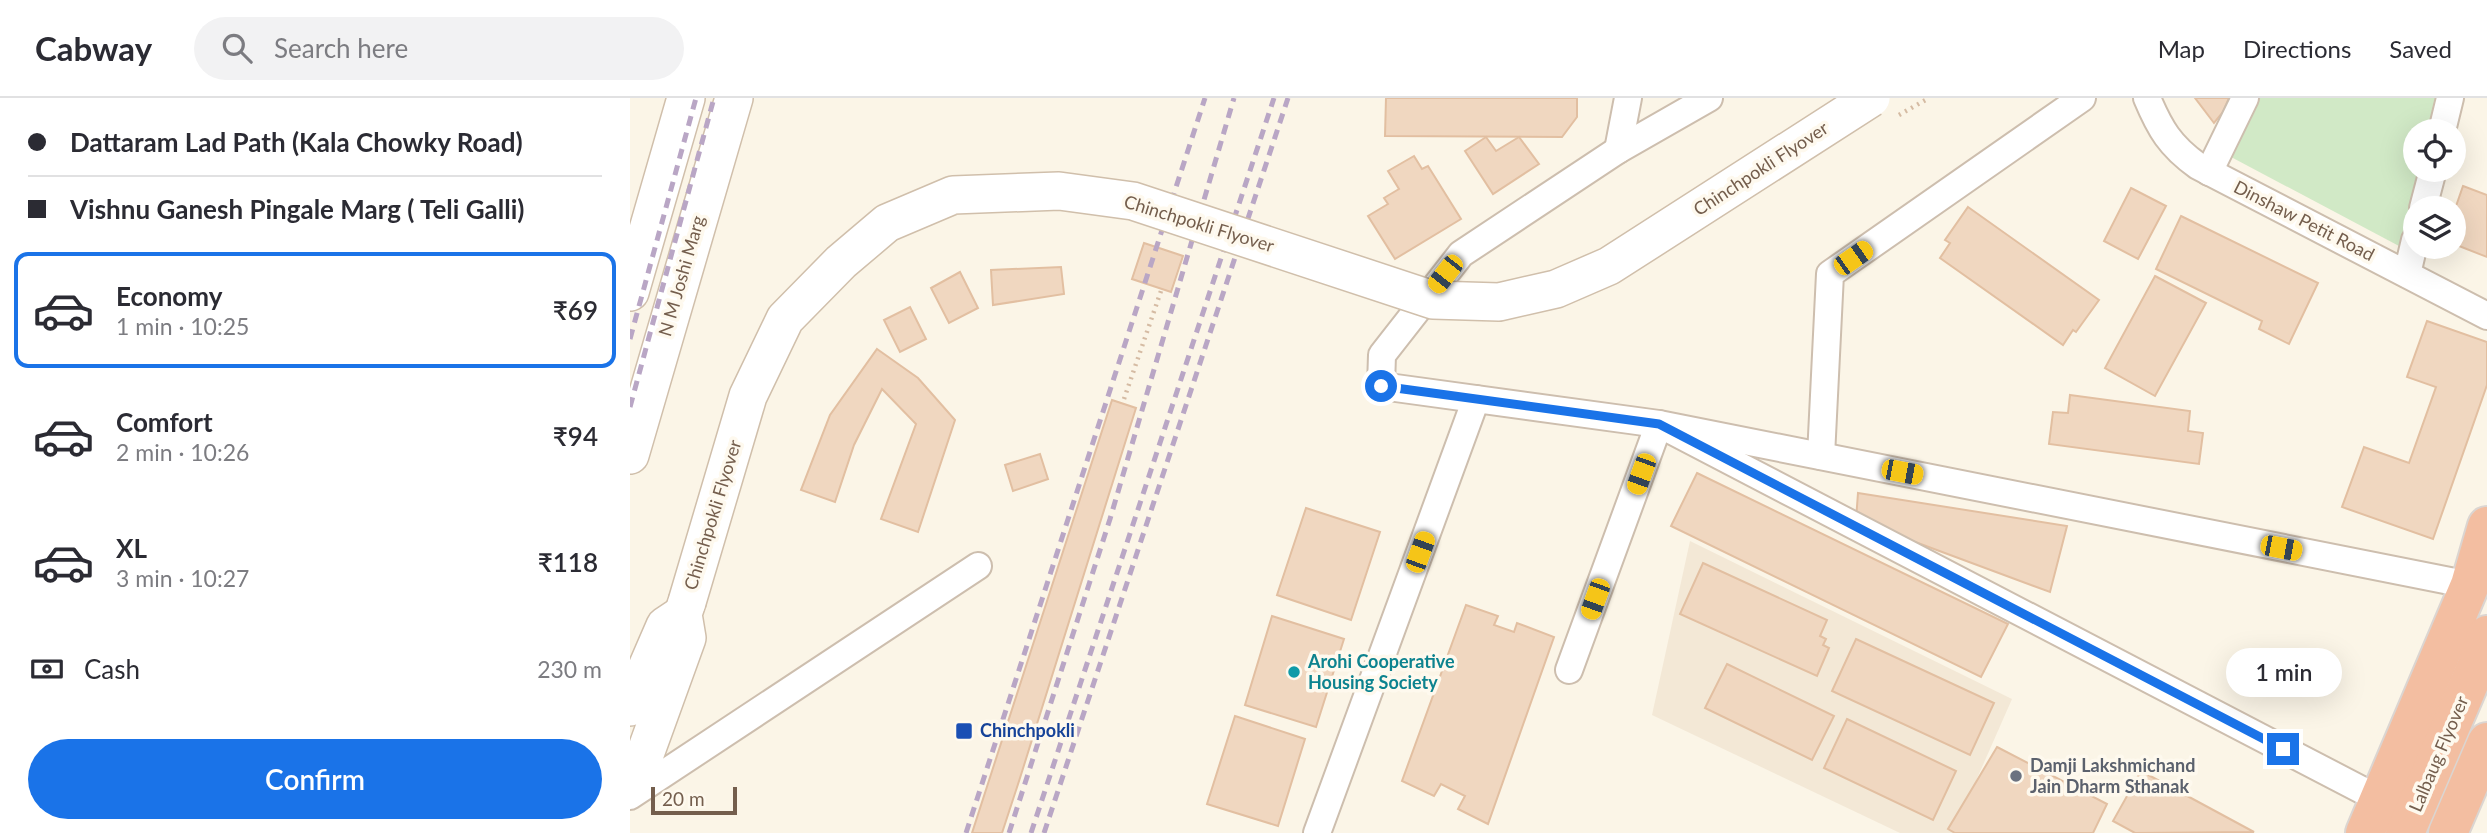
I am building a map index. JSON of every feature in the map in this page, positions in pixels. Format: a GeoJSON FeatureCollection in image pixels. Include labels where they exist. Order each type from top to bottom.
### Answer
{"type":"FeatureCollection","features":[{"type":"Feature","properties":{"kind":"highway"},"geometry":{"type":"LineString","coordinates":[[2372,816],[2479,588],[2487,526]]}},
{"type":"Feature","properties":{"kind":"highway","name":"Lalbaug Flyover"},"geometry":{"type":"LineString","coordinates":[[2404,833],[2477,665],[2487,635]]}},
{"type":"Feature","properties":{"kind":"highway","name":"Lalbaug Flyover"},"geometry":{"type":"LineString","coordinates":[[2422,833],[2487,682]]}},
{"type":"Feature","properties":{"kind":"highway"},"geometry":{"type":"LineString","coordinates":[[2448,833],[2487,742]]}},
{"type":"Feature","properties":{"kind":"main road"},"geometry":{"type":"LineString","coordinates":[[630,292],[686,98]]}},
{"type":"Feature","properties":{"kind":"main road","name":"N M Joshi Marg"},"geometry":{"type":"LineString","coordinates":[[630,455],[734,98]]}},
{"type":"Feature","properties":{"kind":"main road","name":"Chinchpokli Flyover"},"geometry":{"type":"LineString","coordinates":[[630,775],[643,757],[687,638],[685,608],[748,396],[785,319],[841,262],[887,223],[953,195],[1059,191],[1133,201],[1433,300],[1499,302],[1556,289],[1609,266],[1871,98]]}},
{"type":"Feature","properties":{"kind":"main road"},"geometry":{"type":"LineString","coordinates":[[632,701],[665,626],[685,608]]}},
{"type":"Feature","properties":{"kind":"street"},"geometry":{"type":"LineString","coordinates":[[1618,150],[1628,98]]}},
{"type":"Feature","properties":{"kind":"street"},"geometry":{"type":"LineString","coordinates":[[1709,98],[1618,150],[1461,254],[1382,355],[1381,386],[1659,424],[2479,588]]}},
{"type":"Feature","properties":{"kind":"street"},"geometry":{"type":"LineString","coordinates":[[1821,456],[1830,274],[2082,98]]}},
{"type":"Feature","properties":{"kind":"street","name":"Dinshaw Petit Road"},"geometry":{"type":"LineString","coordinates":[[2147,98],[2157,123],[2178,152],[2209,172],[2487,316]]}},
{"type":"Feature","properties":{"kind":"street"},"geometry":{"type":"LineString","coordinates":[[2209,172],[2245,98]]}},
{"type":"Feature","properties":{"kind":"street"},"geometry":{"type":"LineString","coordinates":[[2445,119],[2450,98]]}},
{"type":"Feature","properties":{"kind":"street"},"geometry":{"type":"LineString","coordinates":[[2407,274],[2411,259]]}},
{"type":"Feature","properties":{"kind":"street"},"geometry":{"type":"LineString","coordinates":[[1317,833],[1476,399]]}},
{"type":"Feature","properties":{"kind":"street"},"geometry":{"type":"LineString","coordinates":[[1569,670],[1659,424]]}},
{"type":"Feature","properties":{"kind":"street"},"geometry":{"type":"LineString","coordinates":[[1659,424],[2372,816]]}},
{"type":"Feature","properties":{"kind":"street"},"geometry":{"type":"LineString","coordinates":[[630,796],[978,566]]}},
{"type":"Feature","properties":{"kind":"path"},"geometry":{"type":"LineString","coordinates":[[1124,399],[1162,288]]}},
{"type":"Feature","properties":{"kind":"shaded area"},"geometry":{"type":"Polygon","coordinates":[[[1690,541],[2012,699],[1953,833],[1900,833],[1652,715],[1690,541]]]}},
{"type":"Feature","properties":{"kind":"green space"},"geometry":{"type":"Polygon","coordinates":[[[2244,98],[2439,98],[2433,119],[2403,119],[2403,182],[2417,182],[2413,196],[2403,196],[2403,232],[2399,246],[2216,149],[2244,98]]]}},
{"type":"Feature","properties":{"kind":"building"},"geometry":{"type":"Polygon","coordinates":[[[1386,98],[1577,98],[1577,117],[1562,137],[1385,136],[1386,98]]]}},
{"type":"Feature","properties":{"kind":"building"},"geometry":{"type":"Polygon","coordinates":[[[2195,98],[2229,98],[2214,123],[2195,98]]]}},
{"type":"Feature","properties":{"kind":"building"},"geometry":{"type":"Polygon","coordinates":[[[1486,137],[1496,151],[1519,137],[1539,164],[1493,194],[1465,151],[1486,137]]]}},
{"type":"Feature","properties":{"kind":"building"},"geometry":{"type":"Polygon","coordinates":[[[1414,156],[1422,169],[1428,166],[1461,219],[1395,259],[1368,216],[1388,204],[1384,198],[1399,189],[1388,171],[1414,156]]]}},
{"type":"Feature","properties":{"kind":"building"},"geometry":{"type":"Polygon","coordinates":[[[2463,186],[2487,195],[2487,257],[2466,249],[2466,196],[2460,196],[2463,186]]]}},
{"type":"Feature","properties":{"kind":"building"},"geometry":{"type":"Polygon","coordinates":[[[2131,188],[2166,206],[2138,259],[2104,241],[2131,188]]]}},
{"type":"Feature","properties":{"kind":"building"},"geometry":{"type":"Polygon","coordinates":[[[1968,207],[2099,300],[2063,345],[1940,258],[1950,243],[1945,240],[1968,207]]]}},
{"type":"Feature","properties":{"kind":"building"},"geometry":{"type":"Polygon","coordinates":[[[2181,216],[2318,283],[2289,344],[2259,329],[2262,321],[2156,269],[2181,216]]]}},
{"type":"Feature","properties":{"kind":"building"},"geometry":{"type":"Polygon","coordinates":[[[1144,243],[1183,256],[1171,292],[1132,279],[1144,243]]]}},
{"type":"Feature","properties":{"kind":"building"},"geometry":{"type":"Polygon","coordinates":[[[1061,267],[1064,294],[993,305],[991,270],[1061,267]]]}},
{"type":"Feature","properties":{"kind":"building"},"geometry":{"type":"Polygon","coordinates":[[[960,272],[978,308],[949,323],[931,288],[960,272]]]}},
{"type":"Feature","properties":{"kind":"building"},"geometry":{"type":"Polygon","coordinates":[[[2155,276],[2206,303],[2155,396],[2105,368],[2155,276]]]}},
{"type":"Feature","properties":{"kind":"building"},"geometry":{"type":"Polygon","coordinates":[[[910,307],[926,339],[900,352],[884,320],[910,307]]]}},
{"type":"Feature","properties":{"kind":"building"},"geometry":{"type":"Polygon","coordinates":[[[2427,321],[2487,342],[2487,385],[2433,539],[2342,507],[2364,447],[2409,463],[2436,387],[2407,377],[2427,321]]]}},
{"type":"Feature","properties":{"kind":"building"},"geometry":{"type":"Polygon","coordinates":[[[877,349],[918,378],[955,420],[918,532],[881,519],[916,424],[882,389],[854,445],[835,502],[801,490],[830,415],[877,349]]]}},
{"type":"Feature","properties":{"kind":"building"},"geometry":{"type":"Polygon","coordinates":[[[2070,395],[2190,411],[2188,431],[2203,433],[2199,464],[2049,444],[2053,412],[2068,413],[2070,395]]]}},
{"type":"Feature","properties":{"kind":"building"},"geometry":{"type":"Polygon","coordinates":[[[1112,400],[1136,408],[1020,778],[1002,833],[972,833],[1112,400]]]}},
{"type":"Feature","properties":{"kind":"building"},"geometry":{"type":"Polygon","coordinates":[[[1040,454],[1048,479],[1013,491],[1005,465],[1040,454]]]}},
{"type":"Feature","properties":{"kind":"building"},"geometry":{"type":"Polygon","coordinates":[[[1697,473],[2008,624],[1981,677],[1671,526],[1697,473]]]}},
{"type":"Feature","properties":{"kind":"building"},"geometry":{"type":"Polygon","coordinates":[[[1858,493],[2067,526],[2050,592],[1856,520],[1858,493]]]}},
{"type":"Feature","properties":{"kind":"building"},"geometry":{"type":"Polygon","coordinates":[[[1306,508],[1380,532],[1351,620],[1277,595],[1306,508]]]}},
{"type":"Feature","properties":{"kind":"building"},"geometry":{"type":"Polygon","coordinates":[[[1703,563],[1827,620],[1820,636],[1826,639],[1823,645],[1829,648],[1817,676],[1680,614],[1703,563]]]}},
{"type":"Feature","properties":{"kind":"building"},"geometry":{"type":"Polygon","coordinates":[[[1466,605],[1498,616],[1494,625],[1514,632],[1517,623],[1554,637],[1488,824],[1458,809],[1465,796],[1441,784],[1434,796],[1402,781],[1466,605]]]}},
{"type":"Feature","properties":{"kind":"building","name":"Arohi Cooperative Housing Society"},"geometry":{"type":"Polygon","coordinates":[[[1272,616],[1344,639],[1316,727],[1245,705],[1272,616]]]}},
{"type":"Feature","properties":{"kind":"building"},"geometry":{"type":"Polygon","coordinates":[[[1856,639],[1994,703],[1970,755],[1832,691],[1856,639]]]}},
{"type":"Feature","properties":{"kind":"building"},"geometry":{"type":"Polygon","coordinates":[[[1727,664],[1834,716],[1812,760],[1705,708],[1727,664]]]}},
{"type":"Feature","properties":{"kind":"building"},"geometry":{"type":"Polygon","coordinates":[[[1235,716],[1305,739],[1278,826],[1207,804],[1235,716]]]}},
{"type":"Feature","properties":{"kind":"building"},"geometry":{"type":"Polygon","coordinates":[[[1847,719],[1956,771],[1933,820],[1824,768],[1847,719]]]}},
{"type":"Feature","properties":{"kind":"building","name":"Damji Lakshmichand Jain Dharm Sthanak"},"geometry":{"type":"Polygon","coordinates":[[[1997,747],[2107,804],[2093,833],[1955,833],[1948,829],[1997,747]]]}},
{"type":"Feature","properties":{"kind":"building"},"geometry":{"type":"Polygon","coordinates":[[[2141,771],[2254,832],[2135,833],[2113,821],[2141,771]]]}},
{"type":"Feature","properties":{"kind":"railway"},"geometry":{"type":"LineString","coordinates":[[630,339],[696,98]]}},
{"type":"Feature","properties":{"kind":"railway"},"geometry":{"type":"LineString","coordinates":[[630,407],[714,98]]}},
{"type":"Feature","properties":{"kind":"railway"},"geometry":{"type":"LineString","coordinates":[[966,833],[1205,98]]}},
{"type":"Feature","properties":{"kind":"railway"},"geometry":{"type":"LineString","coordinates":[[1009,833],[1110,519],[1234,98]]}},
{"type":"Feature","properties":{"kind":"railway"},"geometry":{"type":"LineString","coordinates":[[1031,833],[1274,98]]}},
{"type":"Feature","properties":{"kind":"railway"},"geometry":{"type":"LineString","coordinates":[[1044,833],[1288,98]]}},
{"type":"Feature","properties":{"kind":"place","name":"Arohi Cooperative Housing Society"},"geometry":{"type":"Point","coordinates":[1294,672]}},
{"type":"Feature","properties":{"kind":"place","name":"Chinchpokli"},"geometry":{"type":"Point","coordinates":[964,731]}},
{"type":"Feature","properties":{"kind":"place","name":"Damji Lakshmichand Jain Dharm Sthanak"},"geometry":{"type":"Point","coordinates":[2016,776]}},
{"type":"Feature","properties":{"kind":"route"},"geometry":{"type":"LineString","coordinates":[[1381,386],[1659,424],[2283,749]]}}]}
